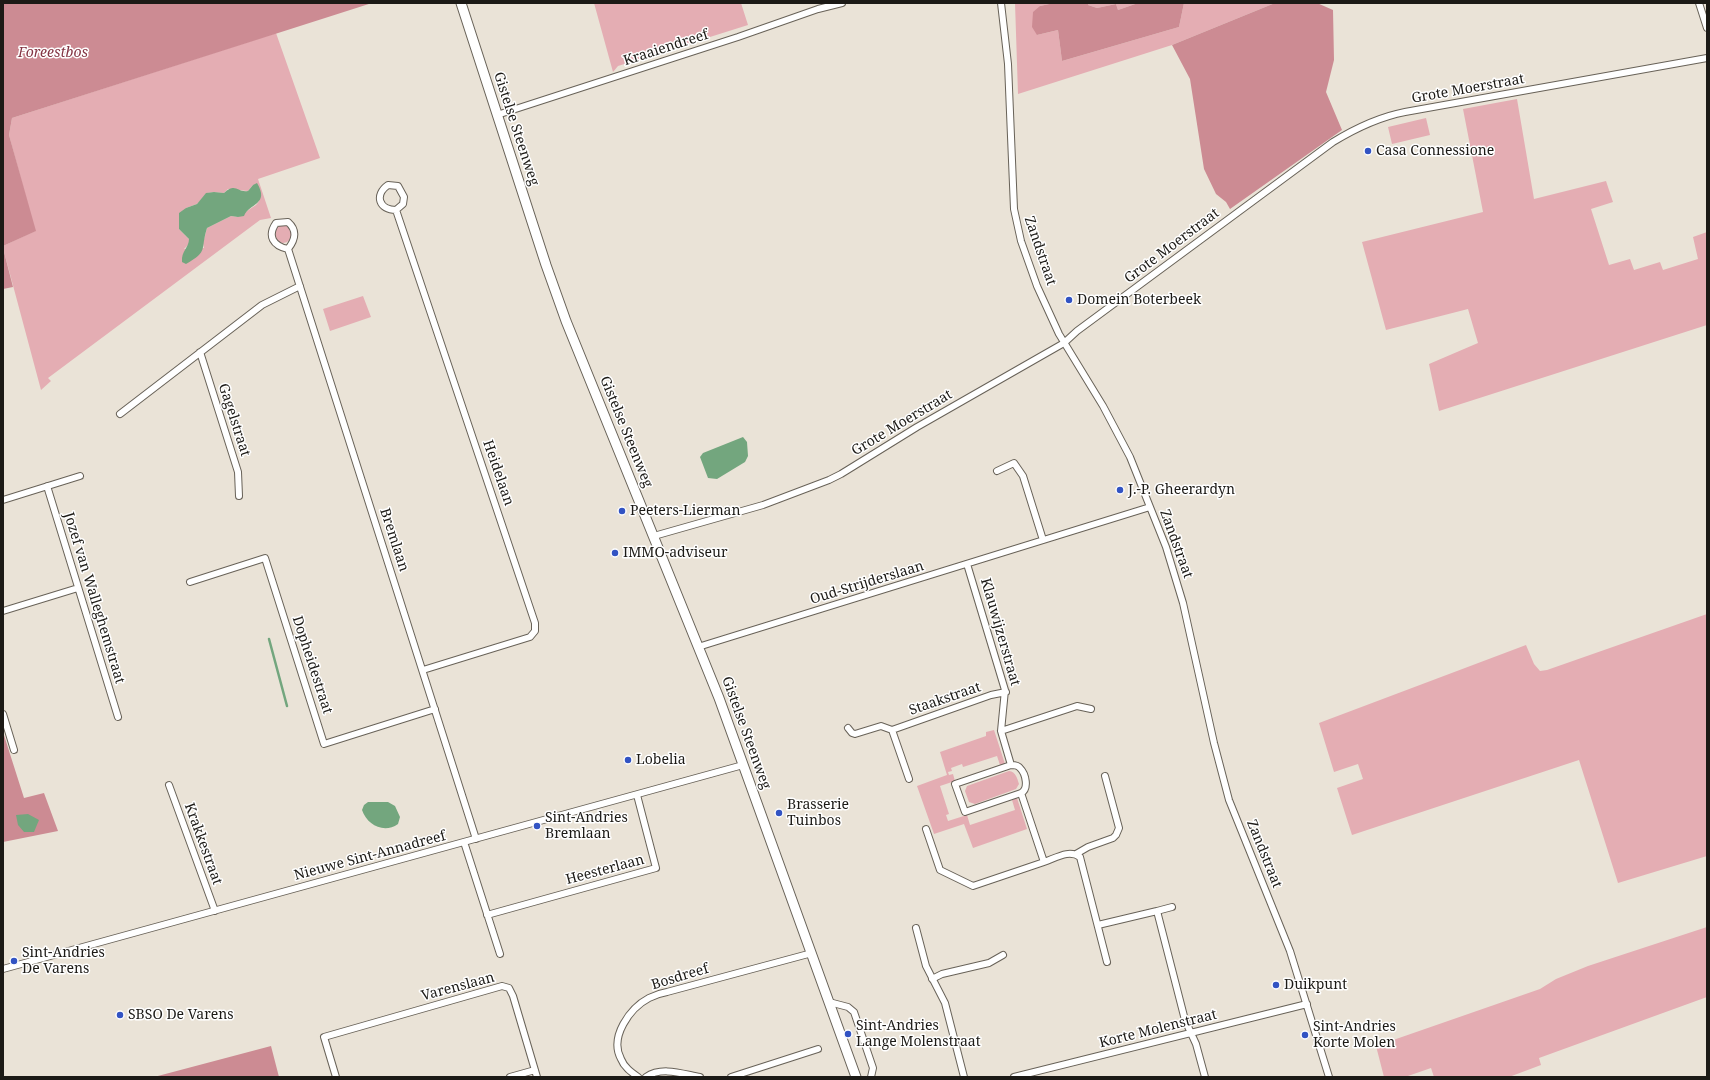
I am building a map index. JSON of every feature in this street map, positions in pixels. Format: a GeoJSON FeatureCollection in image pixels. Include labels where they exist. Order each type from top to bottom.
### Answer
{"type":"FeatureCollection","features":[{"type":"Feature","properties":{"kind":"main road","name":"Gistelse Steenweg"},"geometry":{"type":"LineString","coordinates":[[461,3],[566,321],[698,647],[743,765],[856,1077]]}},
{"type":"Feature","properties":{"kind":"street","name":"Kraaiendreef"},"geometry":{"type":"LineString","coordinates":[[497,115],[738,37],[818,9],[842,3]]}},
{"type":"Feature","properties":{"kind":"street","name":"Zandstraat"},"geometry":{"type":"LineString","coordinates":[[1001,3],[1008,57],[1013,197],[1016,222],[1030,266],[1064,343],[1120,436],[1170,559],[1183,603],[1215,749],[1229,800],[1290,951],[1329,1077]]}},
{"type":"Feature","properties":{"kind":"street"},"geometry":{"type":"LineString","coordinates":[[1699,3],[1707,28]]}},
{"type":"Feature","properties":{"kind":"street","name":"Grote Moerstraat"},"geometry":{"type":"LineString","coordinates":[[654,536],[763,505],[841,474],[917,427],[1064,343],[1333,142],[1358,128],[1399,113],[1707,58]]}},
{"type":"Feature","properties":{"kind":"street"},"geometry":{"type":"LineString","coordinates":[[388,185],[398,186],[402,190],[404,197],[403,204],[396,210],[386,208],[381,205],[381,193],[388,185]]}},
{"type":"Feature","properties":{"kind":"street","name":"Heidelaan"},"geometry":{"type":"LineString","coordinates":[[396,210],[535,623],[535,632],[530,637],[423,670]]}},
{"type":"Feature","properties":{"kind":"street"},"geometry":{"type":"LineString","coordinates":[[288,222],[292,226],[295,238],[288,249],[280,248],[274,243],[271,236],[276,223],[288,222]]}},
{"type":"Feature","properties":{"kind":"street","name":"Bremlaan"},"geometry":{"type":"LineString","coordinates":[[288,249],[476,839]]}},
{"type":"Feature","properties":{"kind":"street"},"geometry":{"type":"LineString","coordinates":[[120,414],[262,306],[300,286]]}},
{"type":"Feature","properties":{"kind":"street","name":"Gagelstraat"},"geometry":{"type":"LineString","coordinates":[[200,352],[238,472],[239,496]]}},
{"type":"Feature","properties":{"kind":"street"},"geometry":{"type":"LineString","coordinates":[[997,471],[1014,463],[1023,476],[1043,540]]}},
{"type":"Feature","properties":{"kind":"street"},"geometry":{"type":"LineString","coordinates":[[3,500],[80,476]]}},
{"type":"Feature","properties":{"kind":"street","name":"Jozef van Walleghemstraat"},"geometry":{"type":"LineString","coordinates":[[47,486],[118,717]]}},
{"type":"Feature","properties":{"kind":"street","name":"Oud-Strijderslaan"},"geometry":{"type":"LineString","coordinates":[[698,647],[1150,507]]}},
{"type":"Feature","properties":{"kind":"street","name":"Dopheidestraat"},"geometry":{"type":"LineString","coordinates":[[190,582],[265,558],[324,744],[435,708]]}},
{"type":"Feature","properties":{"kind":"street","name":"Klauwijzerstraat"},"geometry":{"type":"LineString","coordinates":[[967,564],[1006,692],[1001,731],[1011,765],[1020,767],[1023,775],[1026,788],[1021,793],[1044,862]]}},
{"type":"Feature","properties":{"kind":"street"},"geometry":{"type":"LineString","coordinates":[[3,611],[78,588]]}},
{"type":"Feature","properties":{"kind":"street","name":"Staakstraat"},"geometry":{"type":"LineString","coordinates":[[848,728],[852,733],[856,734],[880,726],[892,730],[991,695],[1006,692]]}},
{"type":"Feature","properties":{"kind":"street"},"geometry":{"type":"LineString","coordinates":[[1001,731],[1077,706],[1091,709]]}},
{"type":"Feature","properties":{"kind":"street"},"geometry":{"type":"LineString","coordinates":[[3,714],[14,750]]}},
{"type":"Feature","properties":{"kind":"street"},"geometry":{"type":"LineString","coordinates":[[892,730],[909,780]]}},
{"type":"Feature","properties":{"kind":"street","name":"Nieuwe Sint-Annadreef"},"geometry":{"type":"LineString","coordinates":[[3,969],[743,765]]}},
{"type":"Feature","properties":{"kind":"street"},"geometry":{"type":"LineString","coordinates":[[1011,765],[955,784],[965,812],[1021,793]]}},
{"type":"Feature","properties":{"kind":"street"},"geometry":{"type":"LineString","coordinates":[[926,829],[940,870],[973,886],[1068,853],[1076,854],[1088,847],[1113,838],[1118,833],[1119,828],[1105,776]]}},
{"type":"Feature","properties":{"kind":"street","name":"Krakkestraat"},"geometry":{"type":"LineString","coordinates":[[169,785],[215,911]]}},
{"type":"Feature","properties":{"kind":"street","name":"Heesterlaan"},"geometry":{"type":"LineString","coordinates":[[487,915],[656,868],[637,795]]}},
{"type":"Feature","properties":{"kind":"street"},"geometry":{"type":"LineString","coordinates":[[464,842],[500,954]]}},
{"type":"Feature","properties":{"kind":"street"},"geometry":{"type":"LineString","coordinates":[[1076,854],[1082,861],[1107,962]]}},
{"type":"Feature","properties":{"kind":"street"},"geometry":{"type":"LineString","coordinates":[[1098,925],[1172,907]]}},
{"type":"Feature","properties":{"kind":"street"},"geometry":{"type":"LineString","coordinates":[[1157,911],[1184,1020],[1196,1044],[1205,1077]]}},
{"type":"Feature","properties":{"kind":"street"},"geometry":{"type":"LineString","coordinates":[[916,928],[926,966],[945,1003],[964,1077]]}},
{"type":"Feature","properties":{"kind":"street","name":"Bosdreef"},"geometry":{"type":"LineString","coordinates":[[638,1077],[629,1070],[621,1060],[618,1053],[617,1041],[628,1018],[644,1002],[656,995],[812,953]]}},
{"type":"Feature","properties":{"kind":"street"},"geometry":{"type":"LineString","coordinates":[[932,979],[942,974],[989,963],[1003,954]]}},
{"type":"Feature","properties":{"kind":"street","name":"Varenslaan"},"geometry":{"type":"LineString","coordinates":[[336,1077],[324,1037],[497,987],[509,988],[513,996],[536,1077]]}},
{"type":"Feature","properties":{"kind":"street"},"geometry":{"type":"LineString","coordinates":[[829,1002],[850,1008],[854,1012],[873,1068],[871,1077]]}},
{"type":"Feature","properties":{"kind":"street","name":"Korte Molenstraat"},"geometry":{"type":"LineString","coordinates":[[1014,1077],[1307,1004]]}},
{"type":"Feature","properties":{"kind":"street"},"geometry":{"type":"LineString","coordinates":[[731,1077],[818,1049]]}},
{"type":"Feature","properties":{"kind":"street"},"geometry":{"type":"LineString","coordinates":[[510,1077],[534,1070]]}},
{"type":"Feature","properties":{"kind":"street"},"geometry":{"type":"LineString","coordinates":[[646,1077],[654,1073],[665,1071],[700,1077]]}},
{"type":"Feature","properties":{"kind":"shaded area"},"geometry":{"type":"Polygon","coordinates":[[[594,3],[741,3],[748,25],[618,66],[613,72],[594,3]]]}},
{"type":"Feature","properties":{"kind":"shaded area"},"geometry":{"type":"Polygon","coordinates":[[[1015,3],[1054,3],[1040,6],[1037,35],[1058,30],[1062,61],[1179,27],[1184,3],[1275,3],[1172,45],[1018,94],[1015,3]]]}},
{"type":"Feature","properties":{"kind":"shaded area"},"geometry":{"type":"Polygon","coordinates":[[[1088,3],[1138,3],[1118,10],[1116,4],[1097,8],[1088,5],[1088,3]]]}},
{"type":"Feature","properties":{"kind":"shaded area"},"geometry":{"type":"Polygon","coordinates":[[[276,33],[320,158],[258,179],[271,218],[260,220],[48,378],[51,381],[41,390],[3,248],[3,246],[35,231],[9,135],[12,118],[276,33]],[[253,185],[248,191],[228,189],[224,193],[207,193],[197,204],[186,208],[179,229],[189,239],[189,244],[184,249],[204,248],[203,243],[207,228],[231,216],[238,217],[256,205],[259,198],[258,192],[253,185]]]}},
{"type":"Feature","properties":{"kind":"shaded area"},"geometry":{"type":"Polygon","coordinates":[[[1517,99],[1534,199],[1606,181],[1613,202],[1591,209],[1609,265],[1630,259],[1634,270],[1660,262],[1663,270],[1698,259],[1693,237],[1707,232],[1707,325],[1439,411],[1429,364],[1478,343],[1468,309],[1386,330],[1362,242],[1483,212],[1463,109],[1517,99]]]}},
{"type":"Feature","properties":{"kind":"shaded area"},"geometry":{"type":"Polygon","coordinates":[[[1426,118],[1430,135],[1392,144],[1388,127],[1426,118]]]}},
{"type":"Feature","properties":{"kind":"shaded area"},"geometry":{"type":"Polygon","coordinates":[[[257,183],[260,190],[260,200],[250,208],[244,216],[231,216],[207,228],[201,253],[186,264],[182,262],[189,239],[179,229],[179,213],[186,208],[197,204],[206,193],[224,193],[231,188],[241,191],[248,191],[257,183]]]}},
{"type":"Feature","properties":{"kind":"shaded area"},"geometry":{"type":"Polygon","coordinates":[[[283,225],[289,228],[292,234],[289,240],[283,243],[277,240],[274,234],[277,228],[283,225]]]}},
{"type":"Feature","properties":{"kind":"shaded area"},"geometry":{"type":"Polygon","coordinates":[[[363,296],[371,317],[330,331],[323,309],[363,296]]]}},
{"type":"Feature","properties":{"kind":"shaded area"},"geometry":{"type":"Polygon","coordinates":[[[743,437],[747,442],[748,456],[745,462],[717,479],[708,478],[700,457],[703,453],[743,437]]]}},
{"type":"Feature","properties":{"kind":"shaded area"},"geometry":{"type":"Polygon","coordinates":[[[1707,614],[1707,856],[1618,883],[1579,760],[1352,835],[1337,788],[1363,779],[1358,764],[1334,772],[1319,723],[1526,645],[1534,664],[1540,671],[1547,670],[1707,614]]]}},
{"type":"Feature","properties":{"kind":"shaded area"},"geometry":{"type":"Polygon","coordinates":[[[994,730],[1005,764],[1000,765],[997,756],[963,767],[962,764],[951,768],[952,771],[948,772],[949,775],[953,774],[955,781],[940,786],[949,814],[946,815],[948,821],[967,815],[970,825],[1015,810],[1012,800],[1017,798],[1027,829],[973,848],[964,824],[934,834],[917,786],[947,775],[940,752],[986,736],[986,732],[994,730]]]}},
{"type":"Feature","properties":{"kind":"shaded area"},"geometry":{"type":"Polygon","coordinates":[[[1009,771],[1015,774],[1017,778],[1019,784],[1016,789],[975,804],[969,802],[965,791],[967,786],[1009,771]]]}},
{"type":"Feature","properties":{"kind":"shaded area"},"geometry":{"type":"Polygon","coordinates":[[[368,802],[388,802],[395,806],[400,817],[398,824],[393,827],[382,828],[372,824],[364,815],[362,810],[364,805],[368,802]]]}},
{"type":"Feature","properties":{"kind":"shaded area"},"geometry":{"type":"Polygon","coordinates":[[[28,814],[39,820],[34,832],[24,832],[18,825],[16,815],[28,814]]]}},
{"type":"Feature","properties":{"kind":"shaded area"},"geometry":{"type":"Polygon","coordinates":[[[1707,927],[1707,997],[1539,1058],[1541,1065],[1509,1077],[1434,1077],[1431,1068],[1405,1077],[1384,1077],[1376,1046],[1540,989],[1556,979],[1588,966],[1707,927]]]}},
{"type":"Feature","properties":{"kind":"green space","name":"Foreestbos"},"geometry":{"type":"Polygon","coordinates":[[[3,3],[372,3],[12,118],[9,135],[36,231],[3,246],[3,3]]]}},
{"type":"Feature","properties":{"kind":"green space"},"geometry":{"type":"Polygon","coordinates":[[[1054,3],[1088,3],[1088,5],[1097,8],[1116,4],[1118,10],[1138,3],[1184,3],[1179,27],[1062,61],[1058,30],[1037,35],[1032,27],[1033,12],[1040,6],[1054,3]]]}},
{"type":"Feature","properties":{"kind":"green space"},"geometry":{"type":"Polygon","coordinates":[[[1275,3],[1317,3],[1333,10],[1334,60],[1326,92],[1342,130],[1230,209],[1226,202],[1216,194],[1204,169],[1190,79],[1172,45],[1275,3]]]}},
{"type":"Feature","properties":{"kind":"green space"},"geometry":{"type":"Polygon","coordinates":[[[3,248],[13,287],[3,289],[3,248]]]}},
{"type":"Feature","properties":{"kind":"green space"},"geometry":{"type":"Polygon","coordinates":[[[3,732],[24,798],[44,793],[58,831],[3,842],[3,732]]]}},
{"type":"Feature","properties":{"kind":"green space"},"geometry":{"type":"Polygon","coordinates":[[[271,1046],[279,1077],[154,1077],[271,1046]]]}},
{"type":"Feature","properties":{"kind":"waterway"},"geometry":{"type":"LineString","coordinates":[[269,639],[287,706]]}},
{"type":"Feature","properties":{"kind":"place","name":"Casa Connessione"},"geometry":{"type":"Point","coordinates":[1368,151]}},
{"type":"Feature","properties":{"kind":"place","name":"Domein Boterbeek"},"geometry":{"type":"Point","coordinates":[1069,300]}},
{"type":"Feature","properties":{"kind":"place","name":"J.-P. Gheerardyn"},"geometry":{"type":"Point","coordinates":[1120,490]}},
{"type":"Feature","properties":{"kind":"place","name":"Peeters-Lierman"},"geometry":{"type":"Point","coordinates":[622,511]}},
{"type":"Feature","properties":{"kind":"place","name":"IMMO-adviseur"},"geometry":{"type":"Point","coordinates":[615,553]}},
{"type":"Feature","properties":{"kind":"place","name":"Lobelia"},"geometry":{"type":"Point","coordinates":[628,760]}},
{"type":"Feature","properties":{"kind":"place","name":"Brasserie Tuinbos"},"geometry":{"type":"Point","coordinates":[779,813]}},
{"type":"Feature","properties":{"kind":"place","name":"Sint-Andries Bremlaan"},"geometry":{"type":"Point","coordinates":[537,826]}},
{"type":"Feature","properties":{"kind":"place","name":"Sint-Andries De Varens"},"geometry":{"type":"Point","coordinates":[14,961]}},
{"type":"Feature","properties":{"kind":"place","name":"Duikpunt"},"geometry":{"type":"Point","coordinates":[1276,985]}},
{"type":"Feature","properties":{"kind":"place","name":"SBSO De Varens"},"geometry":{"type":"Point","coordinates":[120,1015]}},
{"type":"Feature","properties":{"kind":"place","name":"Sint-Andries Lange Molenstraat"},"geometry":{"type":"Point","coordinates":[848,1034]}},
{"type":"Feature","properties":{"kind":"place","name":"Sint-Andries Korte Molen"},"geometry":{"type":"Point","coordinates":[1305,1035]}}]}
